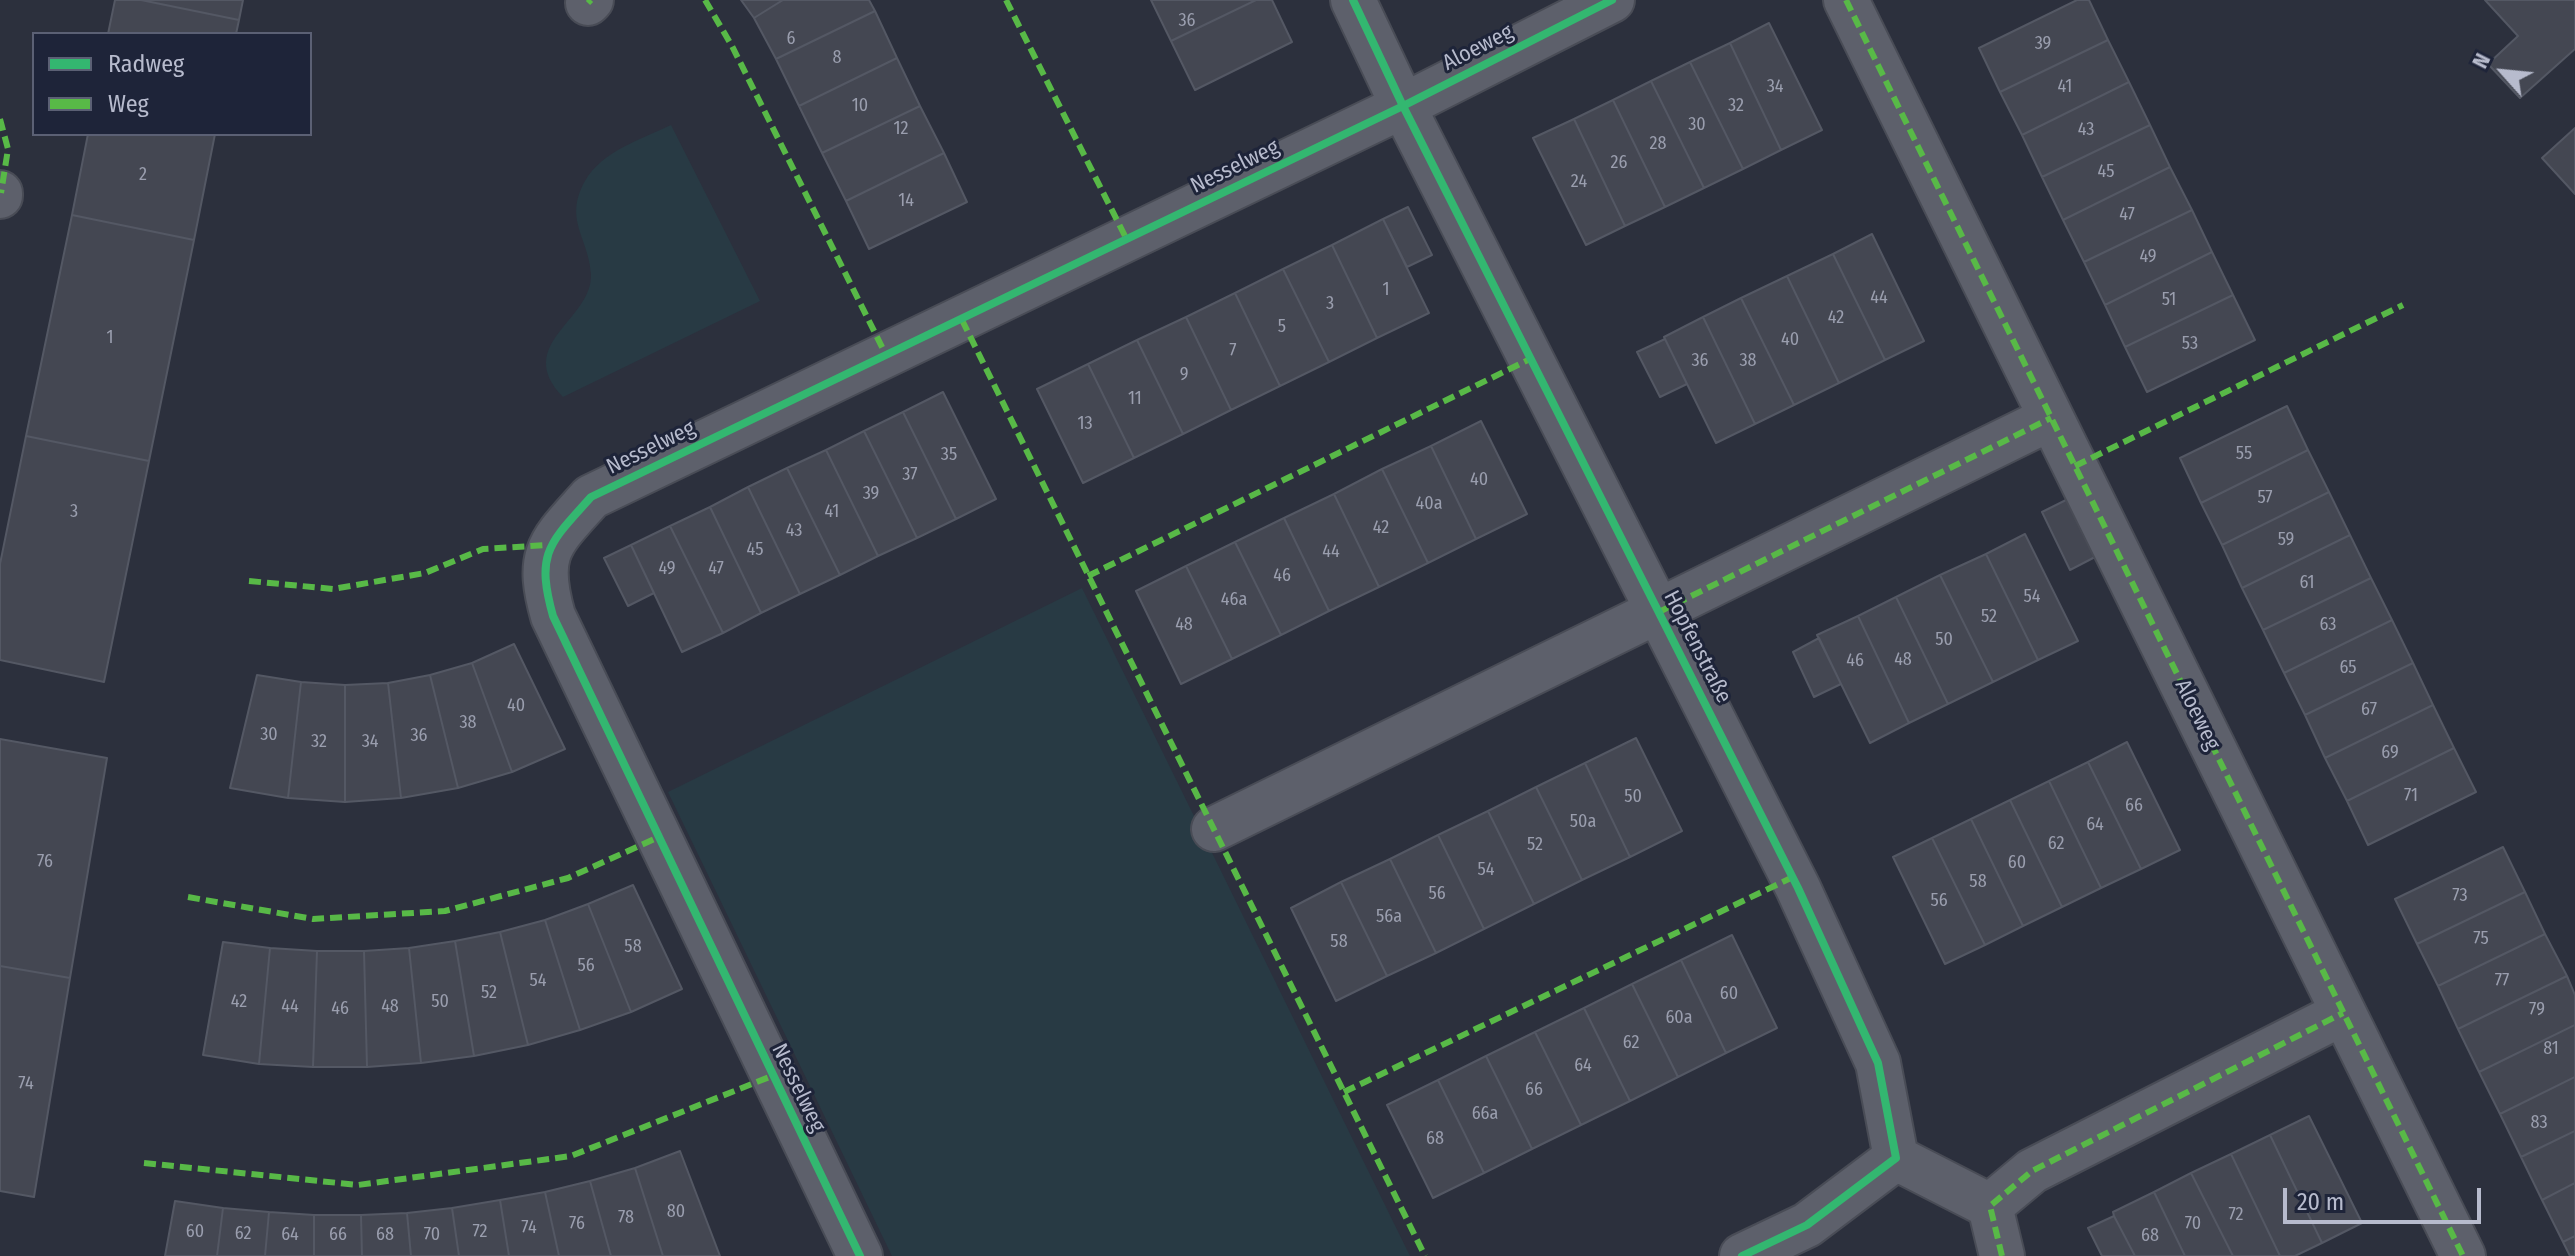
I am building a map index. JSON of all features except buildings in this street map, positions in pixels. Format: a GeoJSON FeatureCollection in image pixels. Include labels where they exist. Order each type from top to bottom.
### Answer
{"type":"FeatureCollection","features":[{"type":"Feature","properties":{"kind":"street","name":"Hopfenstraße"},"geometry":{"type":"LineString","coordinates":[[1353,0],[1403,106],[1798,888],[1878,1063],[1896,1158]]}},
{"type":"Feature","properties":{"kind":"street","name":"Aloeweg"},"geometry":{"type":"LineString","coordinates":[[1403,106],[1612,0]]}},
{"type":"Feature","properties":{"kind":"street","name":"Aloeweg"},"geometry":{"type":"LineString","coordinates":[[1846,0],[2463,1256]]}},
{"type":"Feature","properties":{"kind":"street","name":"Nesselweg"},"geometry":{"type":"LineString","coordinates":[[860,1256],[553,616],[544,583],[548,545],[591,497],[1403,106]]}},
{"type":"Feature","properties":{"kind":"street"},"geometry":{"type":"LineString","coordinates":[[1659,612],[2051,418]]}},
{"type":"Feature","properties":{"kind":"street","name":"Hopfenstraße"},"geometry":{"type":"LineString","coordinates":[[1214,829],[1659,612]]}},
{"type":"Feature","properties":{"kind":"street"},"geometry":{"type":"LineString","coordinates":[[1990,1206],[2032,1171],[2343,1013]]}},
{"type":"Feature","properties":{"kind":"street"},"geometry":{"type":"LineString","coordinates":[[1742,1256],[1807,1225],[1896,1158],[1990,1206],[2002,1256]]}},
{"type":"Feature","properties":{"kind":"shaded area"},"geometry":{"type":"Polygon","coordinates":[[[671,125],[760,301],[563,397],[550,378],[546,362],[550,347],[588,290],[591,274],[577,218],[579,195],[592,171],[612,154],[671,125]]]}},
{"type":"Feature","properties":{"kind":"shaded area"},"geometry":{"type":"Polygon","coordinates":[[[1082,588],[1410,1256],[892,1256],[668,792],[1082,588]]]}},
{"type":"Feature","properties":{"kind":"marked path"},"geometry":{"type":"LineString","coordinates":[[588,3],[591,0]]}},
{"type":"Feature","properties":{"kind":"marked path"},"geometry":{"type":"LineString","coordinates":[[705,0],[732,46],[886,355]]}},
{"type":"Feature","properties":{"kind":"marked path"},"geometry":{"type":"LineString","coordinates":[[1006,0],[1126,238]]}},
{"type":"Feature","properties":{"kind":"marked path"},"geometry":{"type":"LineString","coordinates":[[1846,0],[2463,1256]]}},
{"type":"Feature","properties":{"kind":"marked path"},"geometry":{"type":"LineString","coordinates":[[0,119],[8,149],[1,193]]}},
{"type":"Feature","properties":{"kind":"marked path"},"geometry":{"type":"LineString","coordinates":[[2075,466],[2403,305]]}},
{"type":"Feature","properties":{"kind":"marked path"},"geometry":{"type":"LineString","coordinates":[[962,320],[1425,1256]]}},
{"type":"Feature","properties":{"kind":"marked path"},"geometry":{"type":"LineString","coordinates":[[1088,576],[1530,359]]}},
{"type":"Feature","properties":{"kind":"marked path"},"geometry":{"type":"LineString","coordinates":[[1659,612],[2051,418]]}},
{"type":"Feature","properties":{"kind":"marked path"},"geometry":{"type":"LineString","coordinates":[[249,581],[333,589],[425,573],[483,549],[548,545]]}},
{"type":"Feature","properties":{"kind":"marked path"},"geometry":{"type":"LineString","coordinates":[[188,897],[313,919],[445,911],[568,878],[659,837]]}},
{"type":"Feature","properties":{"kind":"marked path"},"geometry":{"type":"LineString","coordinates":[[1344,1092],[1793,877]]}},
{"type":"Feature","properties":{"kind":"marked path"},"geometry":{"type":"LineString","coordinates":[[2002,1256],[1990,1206],[2032,1171],[2343,1013]]}},
{"type":"Feature","properties":{"kind":"marked path"},"geometry":{"type":"LineString","coordinates":[[144,1163],[358,1185],[571,1156],[772,1076]]}},
{"type":"Feature","properties":{"kind":"cycle path"},"geometry":{"type":"LineString","coordinates":[[1353,0],[1403,106],[1798,888],[1878,1063],[1896,1158],[1807,1225],[1742,1256]]}},
{"type":"Feature","properties":{"kind":"cycle path"},"geometry":{"type":"LineString","coordinates":[[860,1256],[553,616],[546,562],[556,538],[591,497],[1403,106],[1612,0]]}}]}
